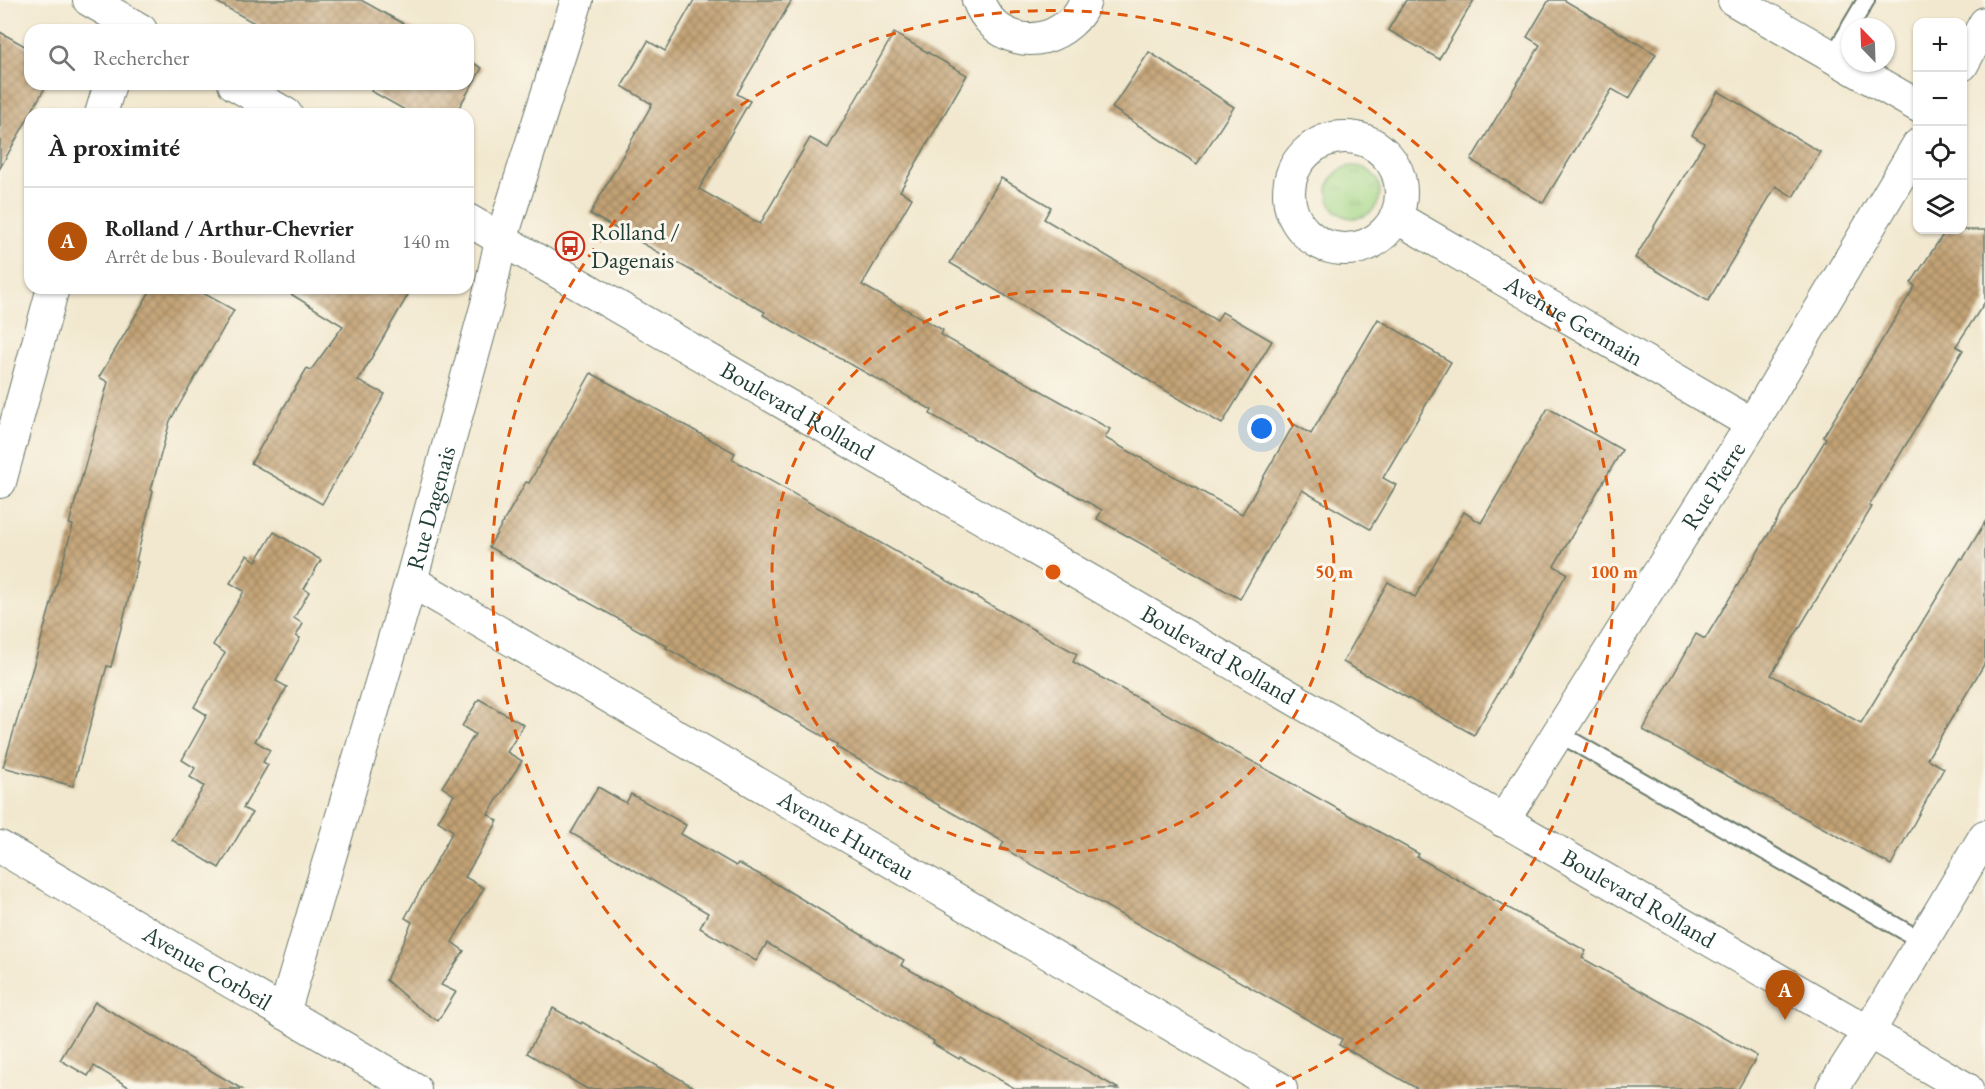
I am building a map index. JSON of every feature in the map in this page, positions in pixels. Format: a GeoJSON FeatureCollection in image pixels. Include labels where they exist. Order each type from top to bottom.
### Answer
{"type":"FeatureCollection","features":[{"type":"Feature","properties":{"kind":"street"},"geometry":{"type":"LineString","coordinates":[[89,0],[131,20]]}},
{"type":"Feature","properties":{"kind":"street","name":"Rue Dagenais"},"geometry":{"type":"LineString","coordinates":[[284,1013],[411,581],[484,315],[501,240],[577,0]]}},
{"type":"Feature","properties":{"kind":"street"},"geometry":{"type":"LineString","coordinates":[[978,0],[982,12],[994,26],[1009,35],[1026,39],[1044,38],[1060,31],[1074,19],[1085,0]]}},
{"type":"Feature","properties":{"kind":"street"},"geometry":{"type":"LineString","coordinates":[[1734,0],[1913,104]]}},
{"type":"Feature","properties":{"kind":"street"},"geometry":{"type":"LineString","coordinates":[[1967,56],[1985,23]]}},
{"type":"Feature","properties":{"kind":"street"},"geometry":{"type":"LineString","coordinates":[[103,108],[108,90]]}},
{"type":"Feature","properties":{"kind":"street"},"geometry":{"type":"LineString","coordinates":[[244,90],[276,108]]}},
{"type":"Feature","properties":{"kind":"street","name":"Rue Pierre"},"geometry":{"type":"LineString","coordinates":[[1503,821],[1752,424],[1913,152]]}},
{"type":"Feature","properties":{"kind":"street","name":"Avenue Germain"},"geometry":{"type":"LineString","coordinates":[[1396,217],[1752,424]]}},
{"type":"Feature","properties":{"kind":"street","name":"Boulevard Rolland"},"geometry":{"type":"LineString","coordinates":[[474,224],[1967,1089]]}},
{"type":"Feature","properties":{"kind":"street"},"geometry":{"type":"LineString","coordinates":[[0,482],[51,294]]}},
{"type":"Feature","properties":{"kind":"street","name":"Avenue Hurteau"},"geometry":{"type":"LineString","coordinates":[[411,581],[1281,1089]]}},
{"type":"Feature","properties":{"kind":"street"},"geometry":{"type":"LineString","coordinates":[[1832,1089],[1985,837]]}},
{"type":"Feature","properties":{"kind":"street","name":"Avenue Corbeil"},"geometry":{"type":"LineString","coordinates":[[0,848],[415,1089]]}},
{"type":"Feature","properties":{"kind":"lane"},"geometry":{"type":"LineString","coordinates":[[1855,18],[1866,0]]}},
{"type":"Feature","properties":{"kind":"lane"},"geometry":{"type":"LineString","coordinates":[[1833,57],[1841,43]]}},
{"type":"Feature","properties":{"kind":"lane"},"geometry":{"type":"LineString","coordinates":[[1558,733],[1922,941]]}},
{"type":"Feature","properties":{"kind":"green space"},"geometry":{"type":"Polygon","coordinates":[[[1354,166],[1364,168],[1372,174],[1378,182],[1380,192],[1378,202],[1372,210],[1364,216],[1354,218],[1344,216],[1336,210],[1330,202],[1328,192],[1330,182],[1336,174],[1344,168],[1354,166]]]}},
{"type":"Feature","properties":{"kind":"building"},"geometry":{"type":"Polygon","coordinates":[[[213,0],[361,0],[404,24],[256,24],[213,0]]]}},
{"type":"Feature","properties":{"kind":"building"},"geometry":{"type":"Polygon","coordinates":[[[694,0],[792,0],[737,94],[750,101],[699,189],[760,224],[810,138],[828,148],[894,33],[967,75],[900,191],[912,198],[862,285],[943,330],[941,335],[1110,429],[1105,438],[1242,514],[1294,424],[1311,434],[1378,319],[1451,362],[1383,478],[1396,485],[1370,529],[1302,490],[1240,599],[1097,519],[1102,510],[930,414],[932,410],[763,315],[765,312],[590,214],[652,104],[622,86],[648,41],[665,51],[694,0]]]}},
{"type":"Feature","properties":{"kind":"building"},"geometry":{"type":"Polygon","coordinates":[[[1406,0],[1474,0],[1439,59],[1388,30],[1406,0]]]}},
{"type":"Feature","properties":{"kind":"building"},"geometry":{"type":"Polygon","coordinates":[[[1549,0],[1564,0],[1656,54],[1629,99],[1612,89],[1543,203],[1471,160],[1540,45],[1527,37],[1549,0]]]}},
{"type":"Feature","properties":{"kind":"building"},"geometry":{"type":"Polygon","coordinates":[[[0,32],[24,46],[24,90],[44,90],[34,108],[24,108],[24,125],[0,168],[0,32]]]}},
{"type":"Feature","properties":{"kind":"building"},"geometry":{"type":"Polygon","coordinates":[[[1149,52],[1234,107],[1197,164],[1112,108],[1149,52]]]}},
{"type":"Feature","properties":{"kind":"building"},"geometry":{"type":"Polygon","coordinates":[[[474,63],[482,68],[474,82],[474,63]]]}},
{"type":"Feature","properties":{"kind":"building"},"geometry":{"type":"Polygon","coordinates":[[[469,90],[459,108],[401,108],[371,91],[469,90]]]}},
{"type":"Feature","properties":{"kind":"building"},"geometry":{"type":"Polygon","coordinates":[[[1718,91],[1820,152],[1793,197],[1776,186],[1708,301],[1635,258],[1704,143],[1692,135],[1718,91]]]}},
{"type":"Feature","properties":{"kind":"building"},"geometry":{"type":"Polygon","coordinates":[[[1001,178],[1051,207],[1044,219],[1217,321],[1222,312],[1272,341],[1222,424],[950,263],[1001,178]]]}},
{"type":"Feature","properties":{"kind":"building"},"geometry":{"type":"Polygon","coordinates":[[[1967,230],[1985,230],[1985,302],[1956,346],[1963,350],[1771,675],[1861,723],[1985,522],[1985,663],[1927,759],[1944,768],[1891,865],[1643,730],[1696,634],[1705,639],[1826,439],[1823,437],[1915,286],[1911,283],[1943,234],[1967,234],[1967,230]]]}},
{"type":"Feature","properties":{"kind":"building"},"geometry":{"type":"Polygon","coordinates":[[[148,294],[205,294],[234,310],[170,421],[151,490],[153,491],[136,561],[138,562],[111,667],[107,666],[73,786],[3,767],[73,525],[69,524],[108,382],[99,377],[148,294]]]}},
{"type":"Feature","properties":{"kind":"building"},"geometry":{"type":"Polygon","coordinates":[[[291,294],[409,294],[358,381],[385,394],[322,504],[251,463],[307,368],[311,370],[343,326],[291,294]]]}},
{"type":"Feature","properties":{"kind":"building"},"geometry":{"type":"Polygon","coordinates":[[[591,373],[735,453],[732,459],[1077,654],[1073,662],[1419,854],[1417,857],[1586,951],[1582,958],[1757,1056],[1738,1089],[1418,1089],[1339,1045],[1342,1039],[1001,847],[1004,842],[836,747],[837,744],[489,547],[526,482],[529,483],[591,373]]]}},
{"type":"Feature","properties":{"kind":"building"},"geometry":{"type":"Polygon","coordinates":[[[1548,408],[1622,450],[1554,566],[1567,573],[1474,735],[1343,662],[1388,582],[1415,597],[1464,512],[1481,523],[1548,408]]]}},
{"type":"Feature","properties":{"kind":"building"},"geometry":{"type":"Polygon","coordinates":[[[274,532],[321,560],[304,589],[309,592],[294,618],[303,624],[296,636],[300,638],[276,681],[287,687],[255,741],[270,750],[263,762],[268,765],[243,808],[252,813],[219,868],[172,840],[204,786],[190,777],[195,768],[182,760],[207,715],[194,707],[225,653],[213,645],[244,591],[230,583],[247,555],[256,561],[274,532]]]}},
{"type":"Feature","properties":{"kind":"building"},"geometry":{"type":"Polygon","coordinates":[[[479,699],[524,725],[507,752],[522,761],[488,814],[498,821],[465,877],[484,888],[452,942],[464,951],[441,985],[456,992],[438,1021],[416,1006],[386,980],[412,922],[405,918],[453,831],[438,821],[454,795],[442,787],[475,734],[462,726],[479,699]]]}},
{"type":"Feature","properties":{"kind":"building"},"geometry":{"type":"Polygon","coordinates":[[[598,787],[626,803],[631,794],[686,825],[681,834],[736,866],[738,863],[768,879],[904,960],[901,965],[1119,1089],[1016,1089],[933,1044],[934,1041],[767,943],[756,961],[700,928],[708,913],[571,833],[598,787]]]}},
{"type":"Feature","properties":{"kind":"building"},"geometry":{"type":"Polygon","coordinates":[[[95,1002],[242,1089],[132,1089],[94,1066],[88,1076],[60,1060],[95,1002]]]}},
{"type":"Feature","properties":{"kind":"building"},"geometry":{"type":"Polygon","coordinates":[[[553,1008],[581,1024],[582,1022],[697,1089],[587,1089],[527,1053],[553,1008]]]}},
{"type":"Feature","properties":{"kind":"place","name":"Rolland / Dagenais"},"geometry":{"type":"Point","coordinates":[570,246]}},
{"type":"Feature","properties":{"kind":"place","name":"Rolland / Arthur-Chevrier"},"geometry":{"type":"Point","coordinates":[1785,1020]}}]}
